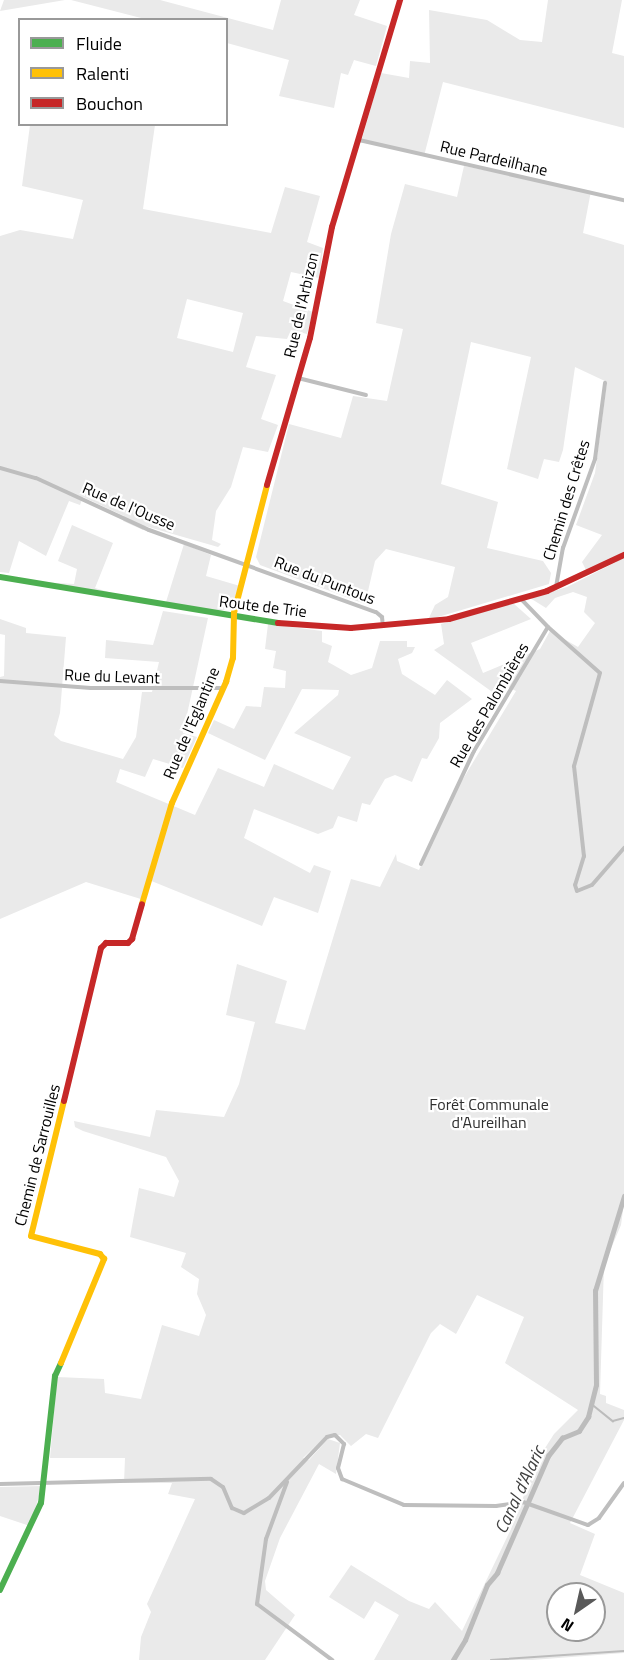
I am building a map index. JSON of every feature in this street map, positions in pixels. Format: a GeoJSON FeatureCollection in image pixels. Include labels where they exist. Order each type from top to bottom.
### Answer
{"type":"FeatureCollection","features":[{"type":"Feature","properties":{"kind":"street","name":"Rue de l'Arbizon"},"geometry":{"type":"LineString","coordinates":[[233,617],[249,564],[274,456],[319,300],[332,227],[400,0]]}},
{"type":"Feature","properties":{"kind":"street","name":"Rue Pardeilhane"},"geometry":{"type":"LineString","coordinates":[[358,140],[624,200]]}},
{"type":"Feature","properties":{"kind":"street"},"geometry":{"type":"LineString","coordinates":[[298,378],[366,395]]}},
{"type":"Feature","properties":{"kind":"street","name":"Chemin des Crêtes"},"geometry":{"type":"LineString","coordinates":[[556,588],[555,575],[594,459],[605,383]]}},
{"type":"Feature","properties":{"kind":"street","name":"Rue de l'Ousse"},"geometry":{"type":"LineString","coordinates":[[0,468],[36,478],[149,530],[249,564]]}},
{"type":"Feature","properties":{"kind":"street","name":"Route de Trie"},"geometry":{"type":"LineString","coordinates":[[0,577],[233,617],[307,626],[383,626],[425,624],[556,588],[624,555]]}},
{"type":"Feature","properties":{"kind":"street","name":"Rue du Puntous"},"geometry":{"type":"LineString","coordinates":[[249,564],[376,612],[382,617],[383,626]]}},
{"type":"Feature","properties":{"kind":"street"},"geometry":{"type":"LineString","coordinates":[[521,598],[548,627],[600,673],[574,766],[584,856],[577,891],[592,885],[624,848]]}},
{"type":"Feature","properties":{"kind":"street","name":"Rue de l'Eglantine"},"geometry":{"type":"LineString","coordinates":[[172,803],[224,688],[233,658],[233,617]]}},
{"type":"Feature","properties":{"kind":"street","name":"Rue des Palombières"},"geometry":{"type":"LineString","coordinates":[[421,864],[474,751],[548,627]]}},
{"type":"Feature","properties":{"kind":"street","name":"Rue du Levant"},"geometry":{"type":"LineString","coordinates":[[0,681],[124,689],[224,688]]}},
{"type":"Feature","properties":{"kind":"street","name":"Chemin de Sarrouilles"},"geometry":{"type":"LineString","coordinates":[[44,1483],[55,1376],[63,1349],[104,1259],[100,1254],[32,1236],[33,1229],[102,948],[106,943],[128,944],[132,939],[172,803]]}},
{"type":"Feature","properties":{"kind":"street"},"geometry":{"type":"LineString","coordinates":[[0,1484],[210,1479],[223,1487],[230,1505],[240,1513],[255,1509],[287,1482],[327,1437],[335,1435],[344,1444],[338,1468],[342,1479],[395,1502],[496,1506],[523,1502],[582,1525],[593,1524],[624,1483]]}},
{"type":"Feature","properties":{"kind":"street"},"geometry":{"type":"LineString","coordinates":[[287,1482],[266,1539],[257,1604],[332,1660]]}},
{"type":"Feature","properties":{"kind":"street"},"geometry":{"type":"LineString","coordinates":[[0,1590],[7,1568],[33,1526],[44,1483]]}},
{"type":"Feature","properties":{"kind":"green space"},"geometry":{"type":"Polygon","coordinates":[[[4,0],[65,0],[0,11],[4,0]]]}},
{"type":"Feature","properties":{"kind":"green space"},"geometry":{"type":"Polygon","coordinates":[[[71,0],[160,0],[228,18],[141,18],[71,0]]]}},
{"type":"Feature","properties":{"kind":"green space"},"geometry":{"type":"Polygon","coordinates":[[[281,0],[360,0],[354,15],[387,26],[376,66],[354,60],[348,75],[341,73],[334,108],[279,96],[289,60],[228,43],[228,18],[273,30],[281,0]]]}},
{"type":"Feature","properties":{"kind":"green space"},"geometry":{"type":"Polygon","coordinates":[[[548,0],[622,0],[612,53],[624,56],[624,128],[443,82],[424,156],[361,142],[381,73],[409,78],[410,61],[430,63],[429,10],[487,20],[520,40],[542,42],[548,0]]]}},
{"type":"Feature","properties":{"kind":"green space"},"geometry":{"type":"Polygon","coordinates":[[[30,126],[155,126],[143,209],[271,233],[285,187],[320,196],[307,242],[323,248],[319,278],[291,272],[283,301],[313,312],[307,334],[291,330],[287,339],[256,336],[246,367],[276,375],[261,419],[278,425],[268,452],[243,447],[231,487],[216,511],[212,540],[221,544],[218,547],[145,526],[143,530],[123,521],[124,516],[83,497],[80,505],[69,501],[46,556],[19,541],[9,573],[0,572],[0,236],[20,230],[73,239],[83,200],[22,186],[30,126]],[[187,299],[177,338],[233,352],[243,313],[187,299]]]}},
{"type":"Feature","properties":{"kind":"green space"},"geometry":{"type":"Polygon","coordinates":[[[464,166],[591,191],[583,233],[624,245],[624,553],[586,570],[582,562],[602,535],[576,525],[595,473],[607,382],[575,367],[563,450],[559,462],[544,459],[538,479],[507,469],[531,357],[471,342],[441,484],[498,502],[487,548],[543,561],[551,573],[549,584],[428,620],[435,605],[448,597],[455,567],[386,549],[375,561],[365,604],[260,565],[256,557],[289,424],[341,438],[353,396],[387,401],[403,329],[376,323],[391,234],[405,184],[457,197],[464,166]]]}},
{"type":"Feature","properties":{"kind":"green space"},"geometry":{"type":"Polygon","coordinates":[[[72,525],[113,543],[95,588],[119,595],[42,582],[74,584],[77,569],[58,561],[72,525]]]}},
{"type":"Feature","properties":{"kind":"green space"},"geometry":{"type":"Polygon","coordinates":[[[184,544],[211,555],[206,576],[240,586],[232,608],[219,611],[166,602],[184,544]]]}},
{"type":"Feature","properties":{"kind":"green space","name":"Forêt Communale d'Aureilhan"},"geometry":{"type":"Polygon","coordinates":[[[624,558],[624,1203],[621,1225],[604,1265],[600,1394],[606,1396],[606,1403],[624,1410],[624,1420],[570,1523],[595,1534],[580,1575],[597,1582],[546,1582],[546,1642],[606,1642],[606,1586],[624,1593],[624,1653],[532,1660],[374,1660],[399,1615],[375,1601],[364,1619],[329,1597],[351,1565],[409,1601],[429,1609],[435,1602],[462,1631],[511,1529],[538,1459],[554,1434],[578,1410],[505,1363],[524,1317],[477,1295],[456,1334],[440,1324],[431,1333],[378,1438],[366,1434],[351,1446],[340,1435],[327,1435],[303,1458],[309,1460],[328,1439],[340,1443],[336,1474],[319,1464],[280,1538],[265,1581],[266,1590],[295,1615],[265,1660],[139,1660],[141,1637],[151,1612],[147,1604],[195,1499],[168,1494],[172,1483],[124,1483],[125,1458],[50,1458],[57,1377],[104,1379],[105,1393],[141,1399],[162,1325],[199,1336],[206,1315],[197,1294],[199,1279],[181,1267],[186,1253],[130,1237],[139,1188],[174,1197],[179,1181],[166,1157],[83,1131],[75,1127],[74,1121],[150,1137],[156,1110],[224,1117],[239,1084],[255,1022],[226,1015],[237,964],[287,981],[275,1023],[305,1030],[351,879],[380,887],[396,854],[397,861],[419,870],[460,784],[516,691],[503,685],[495,694],[434,650],[444,644],[441,624],[513,603],[531,619],[471,643],[483,673],[540,649],[550,631],[578,647],[595,623],[584,612],[587,597],[573,592],[555,598],[546,608],[530,598],[567,587],[624,558]]]}},
{"type":"Feature","properties":{"kind":"green space"},"geometry":{"type":"Polygon","coordinates":[[[163,611],[208,618],[183,733],[197,737],[183,768],[153,759],[145,777],[120,769],[116,782],[195,815],[218,768],[264,787],[274,764],[333,790],[351,757],[294,733],[338,695],[339,690],[302,689],[265,760],[208,733],[214,720],[234,729],[246,706],[261,707],[264,687],[285,688],[286,671],[273,668],[276,651],[265,649],[268,624],[322,631],[322,642],[332,646],[328,662],[351,675],[372,668],[380,641],[407,641],[407,647],[415,647],[412,653],[398,659],[402,674],[435,695],[447,680],[472,699],[440,723],[439,738],[427,759],[422,758],[412,782],[395,775],[385,779],[370,805],[362,803],[357,822],[338,816],[333,828],[318,834],[254,809],[244,838],[310,873],[314,865],[331,871],[318,913],[274,897],[262,926],[149,880],[144,900],[86,882],[0,919],[0,677],[4,676],[5,635],[0,634],[0,619],[26,628],[26,633],[66,637],[60,713],[54,735],[61,741],[123,759],[136,737],[142,692],[152,692],[159,662],[105,658],[106,640],[153,645],[163,611]]]}},
{"type":"Feature","properties":{"kind":"green space"},"geometry":{"type":"Polygon","coordinates":[[[42,1486],[30,1526],[0,1516],[0,1487],[42,1486]]]}},
{"type":"Feature","properties":{"kind":"waterway","name":"Canal d'Alaric"},"geometry":{"type":"LineString","coordinates":[[453,1660],[465,1640],[487,1585],[497,1573],[548,1456],[562,1438],[579,1431],[588,1417],[596,1385],[595,1291],[624,1196]]}},
{"type":"Feature","properties":{"kind":"waterway"},"geometry":{"type":"LineString","coordinates":[[593,1405],[613,1421],[624,1418]]}},
{"type":"Feature","properties":{"kind":"waterway"},"geometry":{"type":"LineString","coordinates":[[491,1660],[624,1651]]}},
{"type":"Feature","properties":{"kind":"traffic: fast"},"geometry":{"type":"LineString","coordinates":[[0,577],[278,623]]}},
{"type":"Feature","properties":{"kind":"traffic: fast"},"geometry":{"type":"LineString","coordinates":[[0,1590],[41,1503],[55,1376],[61,1363]]}},
{"type":"Feature","properties":{"kind":"traffic: slow"},"geometry":{"type":"LineString","coordinates":[[142,904],[172,803],[226,682],[233,658],[234,613],[267,485]]}},
{"type":"Feature","properties":{"kind":"traffic: slow"},"geometry":{"type":"LineString","coordinates":[[61,1363],[104,1259],[100,1254],[31,1236],[64,1101]]}},
{"type":"Feature","properties":{"kind":"traffic: jam"},"geometry":{"type":"LineString","coordinates":[[267,485],[310,338],[332,227],[400,0]]}},
{"type":"Feature","properties":{"kind":"traffic: jam"},"geometry":{"type":"LineString","coordinates":[[278,623],[351,628],[449,619],[547,591],[624,555]]}},
{"type":"Feature","properties":{"kind":"traffic: jam"},"geometry":{"type":"LineString","coordinates":[[64,1101],[101,948],[106,943],[128,943],[132,939],[142,904]]}}]}
